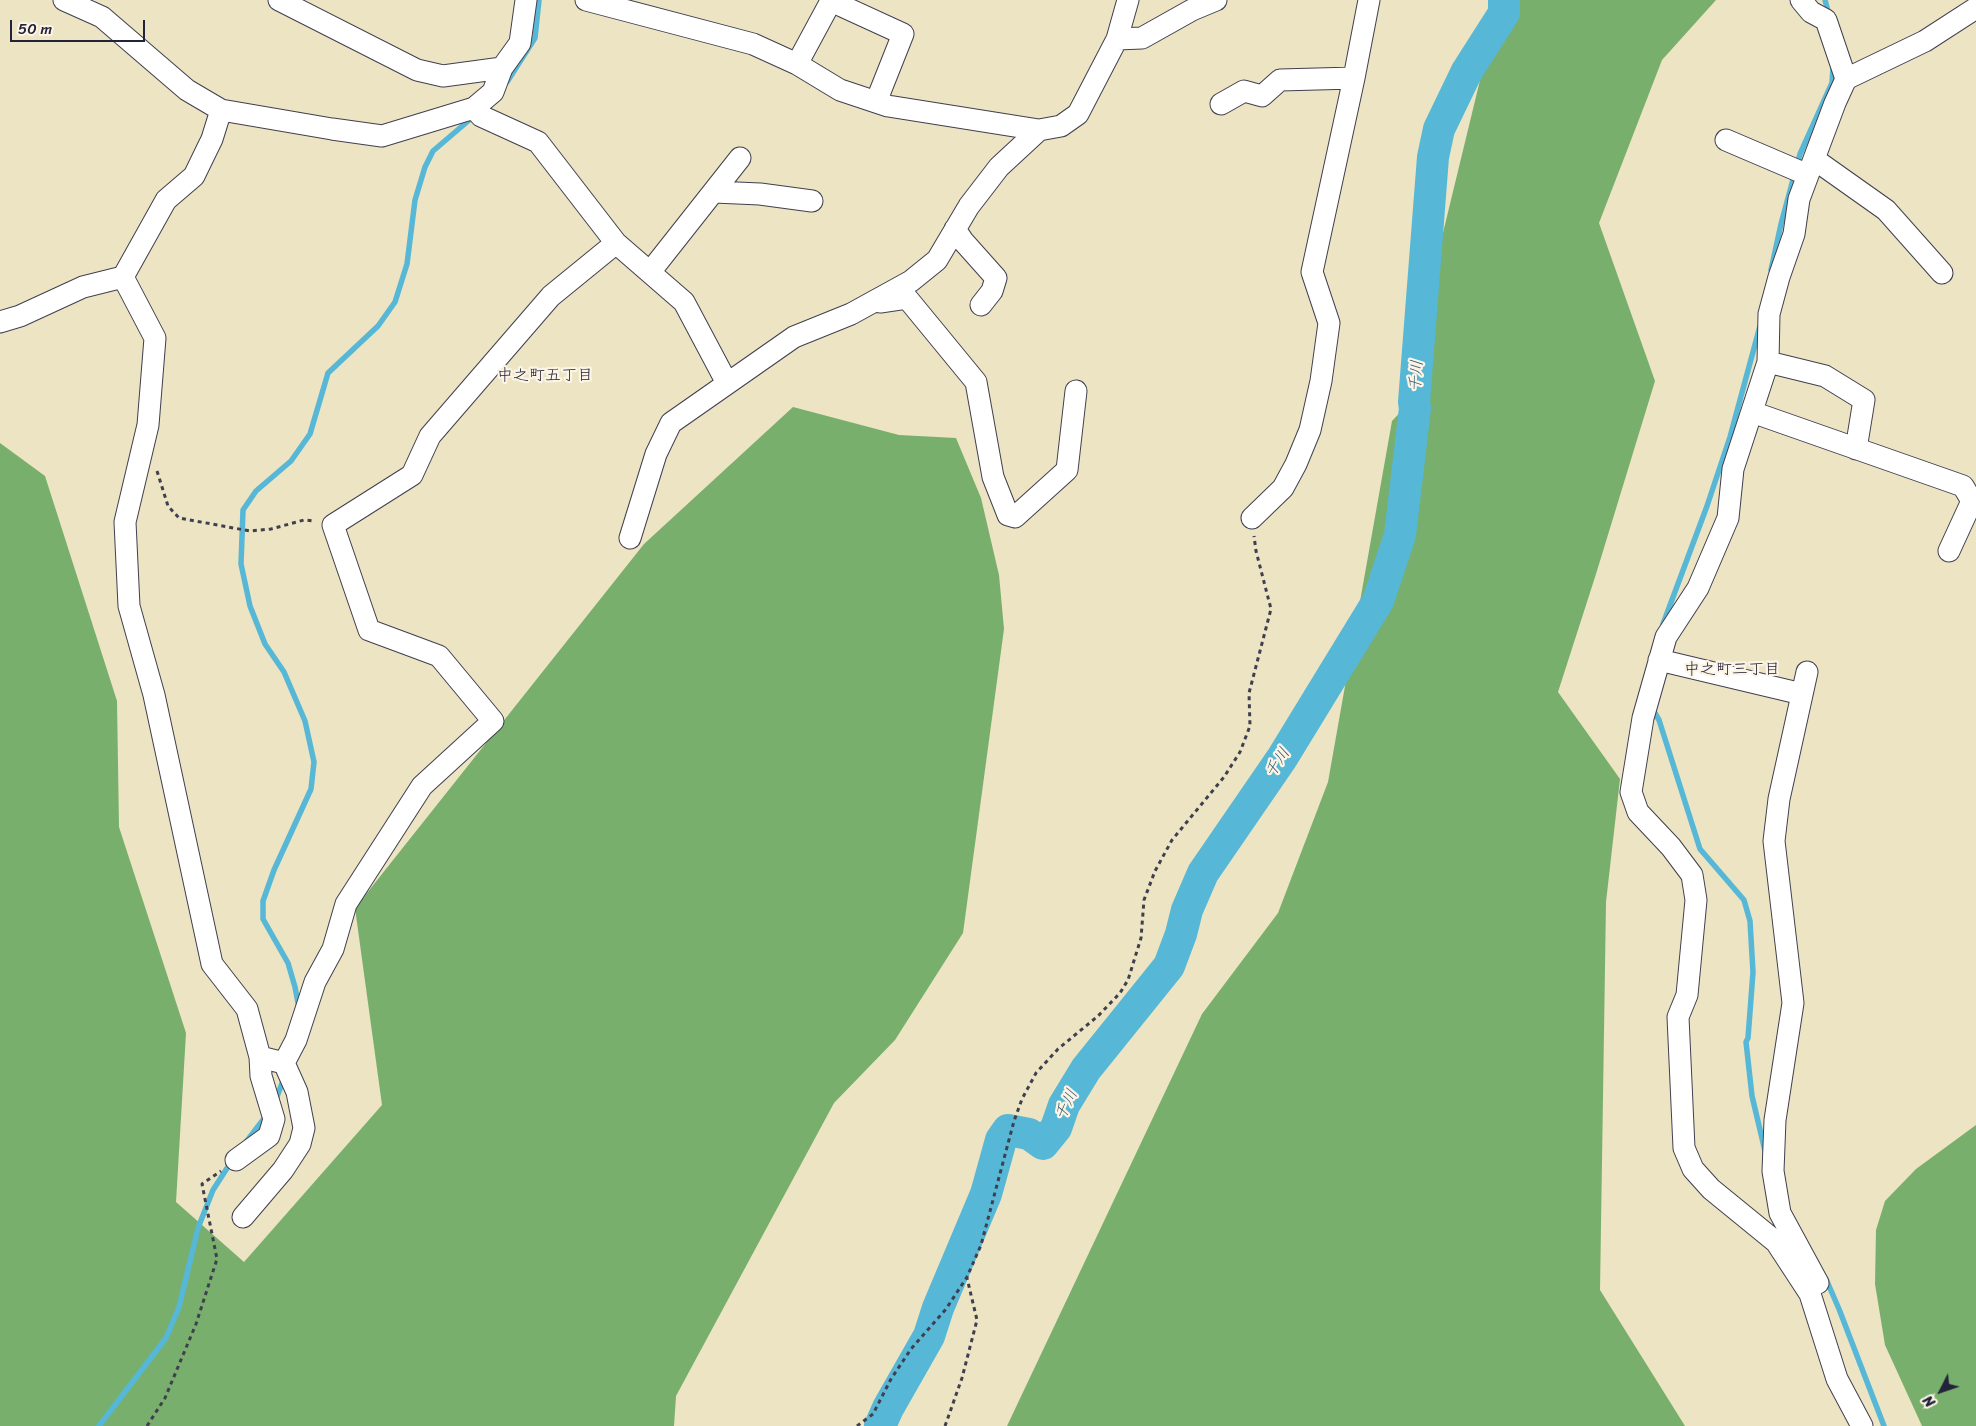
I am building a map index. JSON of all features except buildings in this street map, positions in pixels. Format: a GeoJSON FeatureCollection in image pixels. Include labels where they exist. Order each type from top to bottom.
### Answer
{"type":"FeatureCollection","features":[{"type":"Feature","properties":{"kind":"street"},"geometry":{"type":"LineString","coordinates":[[64,0],[102,17],[187,90],[221,110],[332,130],[382,136],[474,108],[493,92],[502,68],[520,43],[526,0]]}},
{"type":"Feature","properties":{"kind":"street"},"geometry":{"type":"LineString","coordinates":[[279,0],[417,70],[443,76],[502,68]]}},
{"type":"Feature","properties":{"kind":"street"},"geometry":{"type":"LineString","coordinates":[[586,0],[753,44],[796,64],[840,90],[888,106],[1040,130],[1062,126],[1078,114],[1117,40],[1128,0]]}},
{"type":"Feature","properties":{"kind":"street"},"geometry":{"type":"LineString","coordinates":[[796,64],[831,0],[903,34],[876,102]]}},
{"type":"Feature","properties":{"kind":"street"},"geometry":{"type":"LineString","coordinates":[[1117,40],[1142,38],[1192,10],[1216,0]]}},
{"type":"Feature","properties":{"kind":"street"},"geometry":{"type":"LineString","coordinates":[[1252,518],[1283,488],[1296,464],[1310,430],[1321,381],[1328,323],[1312,272],[1369,0]]}},
{"type":"Feature","properties":{"kind":"street"},"geometry":{"type":"LineString","coordinates":[[1801,0],[1811,12],[1826,20],[1846,80]]}},
{"type":"Feature","properties":{"kind":"street"},"geometry":{"type":"LineString","coordinates":[[1862,1426],[1837,1379],[1810,1294],[1776,1242],[1711,1189],[1693,1169],[1684,1148],[1678,1017],[1687,995],[1696,900],[1692,875],[1671,847],[1638,812],[1630,792],[1643,718],[1666,637],[1698,588],[1728,518],[1733,469],[1768,362],[1770,314],[1779,277],[1794,234],[1799,199],[1835,103],[1846,80],[1925,41],[1976,8]]}},
{"type":"Feature","properties":{"kind":"street"},"geometry":{"type":"LineString","coordinates":[[1221,104],[1244,91],[1262,96],[1280,80],[1354,78]]}},
{"type":"Feature","properties":{"kind":"street"},"geometry":{"type":"LineString","coordinates":[[474,108],[481,116],[538,142],[616,243],[684,302],[727,383]]}},
{"type":"Feature","properties":{"kind":"street"},"geometry":{"type":"LineString","coordinates":[[0,322],[20,316],[83,287],[123,276],[166,200],[194,176],[212,139],[221,110]]}},
{"type":"Feature","properties":{"kind":"street"},"geometry":{"type":"LineString","coordinates":[[630,538],[656,454],[671,423],[794,338],[851,314],[911,281],[937,260],[969,206],[999,167],[1040,130]]}},
{"type":"Feature","properties":{"kind":"street"},"geometry":{"type":"LineString","coordinates":[[1726,140],[1811,167],[1886,210],[1942,273]]}},
{"type":"Feature","properties":{"kind":"street"},"geometry":{"type":"LineString","coordinates":[[650,272],[740,158]]}},
{"type":"Feature","properties":{"kind":"street"},"geometry":{"type":"LineString","coordinates":[[714,192],[760,194],[812,201]]}},
{"type":"Feature","properties":{"kind":"street"},"geometry":{"type":"LineString","coordinates":[[955,230],[996,278],[992,290],[981,305]]}},
{"type":"Feature","properties":{"kind":"street"},"geometry":{"type":"LineString","coordinates":[[284,1063],[296,1040],[315,982],[333,949],[346,904],[422,786],[493,721],[439,656],[369,630],[333,525],[412,475],[430,436],[551,296],[616,243]]}},
{"type":"Feature","properties":{"kind":"street"},"geometry":{"type":"LineString","coordinates":[[123,276],[155,338],[148,424],[125,522],[129,606],[154,695],[212,964],[247,1009],[260,1056],[261,1076],[274,1119],[269,1136],[236,1160]]}},
{"type":"Feature","properties":{"kind":"street"},"geometry":{"type":"LineString","coordinates":[[870,304],[907,298],[976,382],[993,477],[1008,515],[1015,517],[1067,470],[1076,391]]}},
{"type":"Feature","properties":{"kind":"street"},"geometry":{"type":"LineString","coordinates":[[1768,362],[1825,376],[1864,400],[1856,449]]}},
{"type":"Feature","properties":{"kind":"street"},"geometry":{"type":"LineString","coordinates":[[1752,412],[1963,486],[1972,501],[1949,552]]}},
{"type":"Feature","properties":{"kind":"street"},"geometry":{"type":"LineString","coordinates":[[1659,660],[1802,694]]}},
{"type":"Feature","properties":{"kind":"street"},"geometry":{"type":"LineString","coordinates":[[1806,672],[1779,799],[1774,841],[1793,1004],[1775,1120],[1772,1171],[1780,1213],[1818,1283],[1810,1294]]}},
{"type":"Feature","properties":{"kind":"street"},"geometry":{"type":"LineString","coordinates":[[243,1217],[283,1170],[300,1144],[304,1128],[297,1092],[284,1063],[260,1056]]}},
{"type":"Feature","properties":{"kind":"path"},"geometry":{"type":"LineString","coordinates":[[142,447],[150,449],[168,506],[179,518],[250,531],[272,529],[304,520],[333,525]]}},
{"type":"Feature","properties":{"kind":"path"},"geometry":{"type":"LineString","coordinates":[[857,1426],[873,1414],[891,1379],[911,1349],[946,1309],[967,1277],[981,1245],[1014,1121],[1022,1099],[1036,1073],[1058,1049],[1098,1016],[1120,993],[1128,980],[1140,938],[1144,900],[1155,871],[1172,840],[1224,777],[1240,752],[1250,726],[1249,693],[1270,609],[1256,551],[1252,518]]}},
{"type":"Feature","properties":{"kind":"path"},"geometry":{"type":"LineString","coordinates":[[147,1426],[165,1398],[188,1342],[217,1259],[202,1184],[236,1160]]}},
{"type":"Feature","properties":{"kind":"path"},"geometry":{"type":"LineString","coordinates":[[945,1426],[962,1378],[977,1320],[967,1277]]}},
{"type":"Feature","properties":{"kind":"green space"},"geometry":{"type":"Polygon","coordinates":[[[1514,0],[1716,0],[1662,60],[1599,223],[1655,381],[1558,692],[1620,779],[1606,902],[1600,1290],[1685,1426],[1007,1426],[1202,1014],[1278,913],[1328,782],[1392,421],[1422,389],[1441,241],[1498,6],[1514,0]]]}},
{"type":"Feature","properties":{"kind":"green space"},"geometry":{"type":"Polygon","coordinates":[[[793,407],[899,435],[956,438],[981,498],[999,575],[1004,629],[963,933],[895,1040],[834,1103],[676,1396],[674,1426],[0,1426],[0,443],[45,476],[117,701],[119,827],[186,1033],[176,1202],[244,1262],[382,1105],[355,908],[644,544],[793,407]]]}},
{"type":"Feature","properties":{"kind":"green space"},"geometry":{"type":"Polygon","coordinates":[[[1976,1125],[1976,1426],[1922,1426],[1885,1345],[1875,1284],[1876,1230],[1885,1201],[1916,1169],[1976,1125]]]}},
{"type":"Feature","properties":{"kind":"waterway"},"geometry":{"type":"LineString","coordinates":[[507,82],[535,38],[539,0]]}},
{"type":"Feature","properties":{"kind":"waterway","name":"千川"},"geometry":{"type":"LineString","coordinates":[[880,1426],[888,1408],[929,1336],[938,1308],[986,1194],[1001,1140],[1008,1130],[1029,1134],[1043,1144],[1056,1128],[1064,1105],[1086,1069],[1169,966],[1181,934],[1187,910],[1203,873],[1282,758],[1378,601],[1400,535],[1415,408],[1433,157],[1439,129],[1467,71],[1504,13],[1504,0]]}},
{"type":"Feature","properties":{"kind":"waterway"},"geometry":{"type":"LineString","coordinates":[[1825,0],[1829,15]]}},
{"type":"Feature","properties":{"kind":"waterway"},"geometry":{"type":"LineString","coordinates":[[1771,270],[1800,154],[1832,83],[1833,68]]}},
{"type":"Feature","properties":{"kind":"waterway"},"geometry":{"type":"LineString","coordinates":[[299,1008],[288,963],[263,919],[263,901],[274,870],[311,789],[314,762],[305,721],[284,672],[265,644],[250,606],[241,564],[243,510],[256,491],[291,461],[310,434],[328,373],[378,326],[395,302],[407,264],[415,200],[425,167],[433,151],[474,116]]}},
{"type":"Feature","properties":{"kind":"waterway"},"geometry":{"type":"LineString","coordinates":[[1663,624],[1707,506],[1730,437],[1760,326]]}},
{"type":"Feature","properties":{"kind":"waterway"},"geometry":{"type":"LineString","coordinates":[[1652,708],[1659,720],[1700,849],[1744,900],[1750,921],[1753,972],[1748,1038],[1746,1042],[1752,1096],[1766,1155]]}},
{"type":"Feature","properties":{"kind":"waterway"},"geometry":{"type":"LineString","coordinates":[[275,1102],[284,1078]]}},
{"type":"Feature","properties":{"kind":"waterway"},"geometry":{"type":"LineString","coordinates":[[246,1142],[266,1116]]}},
{"type":"Feature","properties":{"kind":"waterway"},"geometry":{"type":"LineString","coordinates":[[99,1426],[166,1338],[179,1307],[198,1228],[213,1190],[231,1162]]}},
{"type":"Feature","properties":{"kind":"waterway"},"geometry":{"type":"LineString","coordinates":[[1826,1279],[1884,1426]]}},
{"type":"Feature","properties":{"kind":"district","name":"中之町五丁目"},"geometry":{"type":"Point","coordinates":[545,376]}},
{"type":"Feature","properties":{"kind":"district","name":"中之町三丁目"},"geometry":{"type":"Point","coordinates":[1732,670]}}]}
